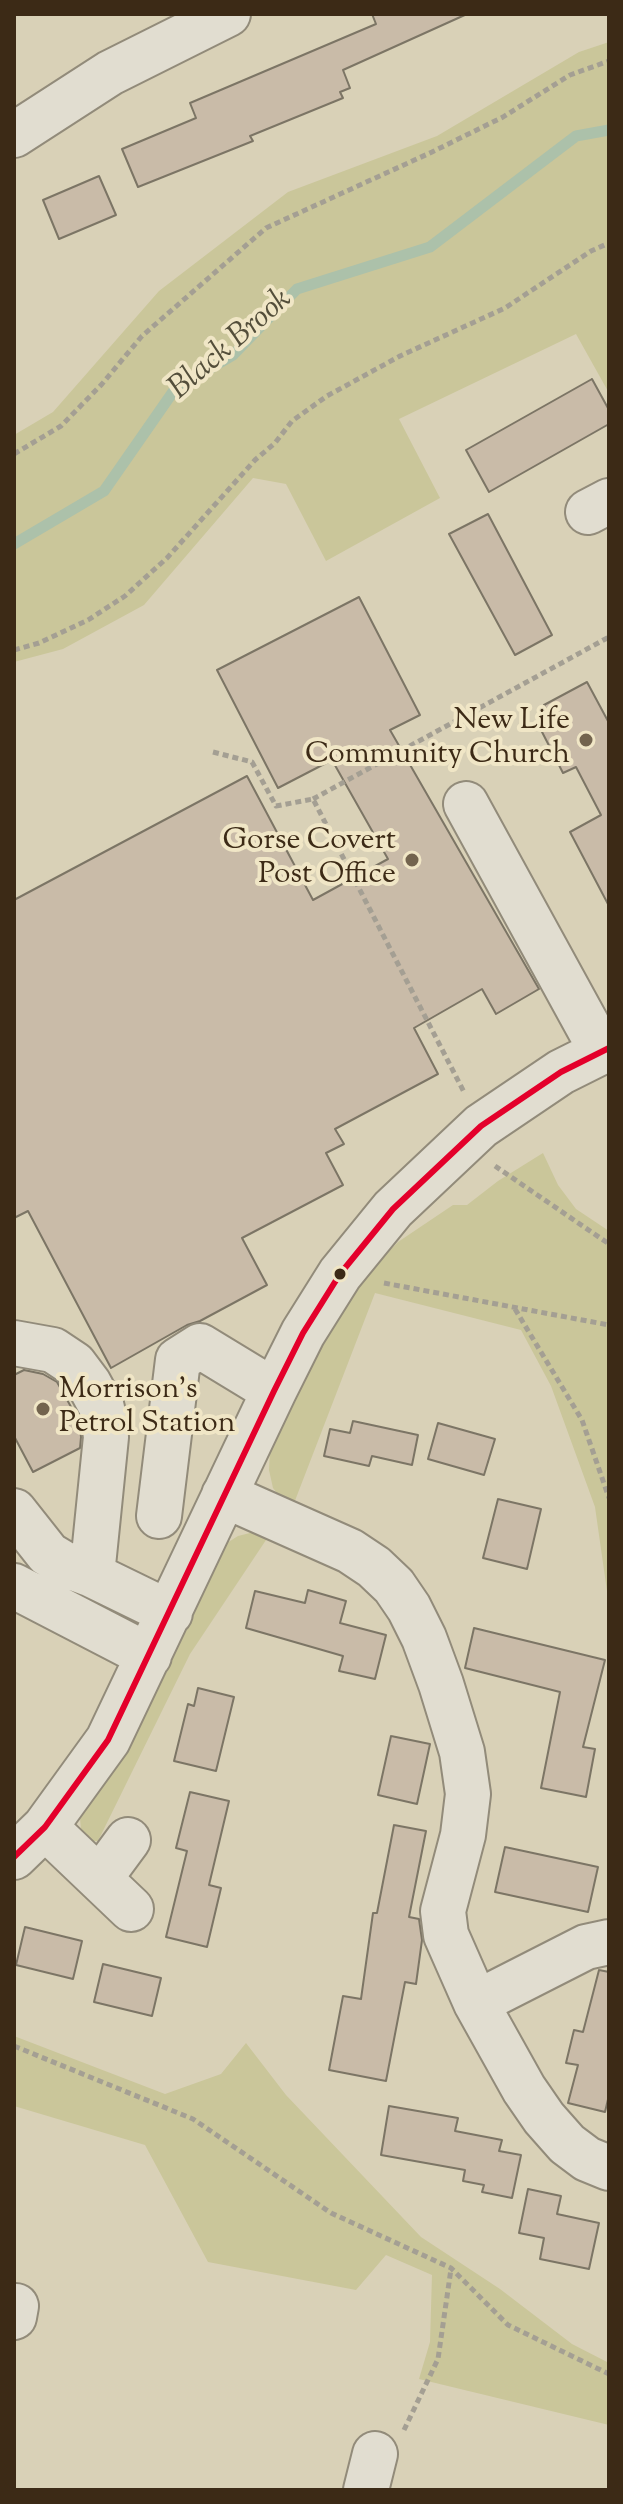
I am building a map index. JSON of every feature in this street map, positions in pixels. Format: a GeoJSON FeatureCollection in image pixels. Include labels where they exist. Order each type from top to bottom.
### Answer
{"type":"FeatureCollection","features":[{"type":"Feature","properties":{"kind":"street"},"geometry":{"type":"LineString","coordinates":[[14,135],[110,73],[228,14]]}},
{"type":"Feature","properties":{"kind":"street"},"geometry":{"type":"LineString","coordinates":[[14,1857],[45,1827],[108,1740],[274,1391],[303,1333],[340,1274],[393,1209],[471,1134],[561,1072],[605,1050],[466,804]]}},
{"type":"Feature","properties":{"kind":"street"},"geometry":{"type":"LineString","coordinates":[[14,1343],[53,1350],[74,1364],[102,1408],[106,1437],[92,1575]]}},
{"type":"Feature","properties":{"kind":"street"},"geometry":{"type":"LineString","coordinates":[[159,1516],[178,1360],[200,1346],[274,1391]]}},
{"type":"Feature","properties":{"kind":"street"},"geometry":{"type":"LineString","coordinates":[[224,1495],[326,1540],[374,1567],[401,1597],[424,1638],[450,1711],[468,1794],[463,1835],[443,1911],[446,1935],[476,2003],[524,2089],[544,2118],[567,2144],[587,2159],[609,2168]]}},
{"type":"Feature","properties":{"kind":"street"},"geometry":{"type":"LineString","coordinates":[[14,1511],[48,1554],[170,1613]]}},
{"type":"Feature","properties":{"kind":"street"},"geometry":{"type":"LineString","coordinates":[[14,1586],[149,1656]]}},
{"type":"Feature","properties":{"kind":"street"},"geometry":{"type":"LineString","coordinates":[[45,1827],[131,1909]]}},
{"type":"Feature","properties":{"kind":"street"},"geometry":{"type":"LineString","coordinates":[[100,1878],[128,1840]]}},
{"type":"Feature","properties":{"kind":"street"},"geometry":{"type":"LineString","coordinates":[[476,2003],[586,1947],[609,1942]]}},
{"type":"Feature","properties":{"kind":"path"},"geometry":{"type":"LineString","coordinates":[[14,454],[61,426],[142,336],[266,228],[503,117],[570,75],[609,61]]}},
{"type":"Feature","properties":{"kind":"path"},"geometry":{"type":"LineString","coordinates":[[14,650],[39,643],[88,620],[125,596],[167,558],[292,421],[327,396],[400,356],[505,308],[591,251],[609,243]]}},
{"type":"Feature","properties":{"kind":"path"},"geometry":{"type":"LineString","coordinates":[[213,752],[252,762],[276,806],[313,799],[609,637]]}},
{"type":"Feature","properties":{"kind":"path"},"geometry":{"type":"LineString","coordinates":[[313,799],[471,1134],[609,1244]]}},
{"type":"Feature","properties":{"kind":"path"},"geometry":{"type":"LineString","coordinates":[[340,1274],[609,1325]]}},
{"type":"Feature","properties":{"kind":"path"},"geometry":{"type":"LineString","coordinates":[[514,1308],[582,1420],[609,1498]]}},
{"type":"Feature","properties":{"kind":"path"},"geometry":{"type":"LineString","coordinates":[[14,2046],[193,2119],[331,2213],[451,2268],[508,2325],[609,2374]]}},
{"type":"Feature","properties":{"kind":"path"},"geometry":{"type":"LineString","coordinates":[[370,2472],[396,2445],[438,2359],[451,2268]]}},
{"type":"Feature","properties":{"kind":"shaded area"},"geometry":{"type":"Polygon","coordinates":[[[609,42],[609,393],[576,334],[399,419],[440,498],[326,561],[286,484],[253,478],[144,605],[63,649],[14,662],[14,435],[53,412],[159,291],[288,192],[437,136],[579,52],[609,42]]]}},
{"type":"Feature","properties":{"kind":"shaded area"},"geometry":{"type":"Polygon","coordinates":[[[543,1153],[558,1185],[576,1209],[609,1231],[609,1605],[595,1507],[551,1386],[521,1330],[375,1293],[291,1511],[273,1488],[269,1470],[270,1449],[325,1337],[367,1274],[398,1242],[453,1205],[467,1205],[543,1153]]]}},
{"type":"Feature","properties":{"kind":"shaded area"},"geometry":{"type":"Polygon","coordinates":[[[254,1532],[270,1534],[190,1654],[98,1841],[82,1841],[80,1818],[107,1772],[219,1548],[238,1536],[254,1532]]]}},
{"type":"Feature","properties":{"kind":"shaded area"},"geometry":{"type":"Polygon","coordinates":[[[14,2036],[165,2094],[221,2074],[246,2043],[286,2095],[421,2237],[500,2289],[572,2344],[609,2363],[609,2425],[419,2379],[430,2342],[432,2275],[386,2255],[356,2290],[208,2262],[145,2145],[14,2106],[14,2036]]]}},
{"type":"Feature","properties":{"kind":"building"},"geometry":{"type":"Polygon","coordinates":[[[372,14],[467,14],[343,70],[350,88],[340,92],[343,98],[250,136],[253,141],[138,187],[122,149],[196,118],[190,103],[376,24],[372,14]]]}},
{"type":"Feature","properties":{"kind":"building"},"geometry":{"type":"Polygon","coordinates":[[[99,176],[116,215],[59,239],[43,200],[99,176]]]}},
{"type":"Feature","properties":{"kind":"building"},"geometry":{"type":"Polygon","coordinates":[[[592,379],[609,410],[609,424],[489,492],[466,450],[592,379]]]}},
{"type":"Feature","properties":{"kind":"building"},"geometry":{"type":"Polygon","coordinates":[[[488,514],[552,635],[515,655],[449,534],[488,514]]]}},
{"type":"Feature","properties":{"kind":"building"},"geometry":{"type":"Polygon","coordinates":[[[359,597],[420,715],[390,730],[539,989],[496,1014],[482,989],[414,1028],[438,1074],[335,1129],[344,1144],[326,1153],[343,1185],[242,1238],[267,1285],[111,1368],[28,1211],[14,1218],[14,900],[247,776],[313,900],[388,859],[332,760],[278,788],[217,670],[359,597]]]}},
{"type":"Feature","properties":{"kind":"building","name":"New Life Community Church"},"geometry":{"type":"Polygon","coordinates":[[[587,682],[609,723],[609,906],[570,832],[601,815],[576,767],[563,773],[540,728],[553,722],[544,705],[587,682]]]}},
{"type":"Feature","properties":{"kind":"building","name":"Morrison's Petrol Station"},"geometry":{"type":"Polygon","coordinates":[[[24,1370],[43,1374],[57,1382],[79,1421],[81,1437],[80,1448],[33,1472],[14,1436],[14,1375],[24,1370]]]}},
{"type":"Feature","properties":{"kind":"building"},"geometry":{"type":"Polygon","coordinates":[[[353,1421],[418,1435],[412,1465],[372,1456],[369,1466],[324,1456],[330,1429],[350,1433],[353,1421]]]}},
{"type":"Feature","properties":{"kind":"building"},"geometry":{"type":"Polygon","coordinates":[[[438,1423],[495,1439],[484,1475],[428,1459],[438,1423]]]}},
{"type":"Feature","properties":{"kind":"building"},"geometry":{"type":"Polygon","coordinates":[[[498,1499],[541,1509],[527,1569],[483,1558],[498,1499]]]}},
{"type":"Feature","properties":{"kind":"building"},"geometry":{"type":"Polygon","coordinates":[[[308,1590],[346,1601],[340,1623],[386,1635],[375,1679],[339,1671],[343,1656],[246,1628],[255,1591],[305,1603],[308,1590]]]}},
{"type":"Feature","properties":{"kind":"building"},"geometry":{"type":"Polygon","coordinates":[[[474,1628],[605,1660],[583,1747],[595,1749],[586,1797],[541,1788],[560,1692],[465,1668],[474,1628]]]}},
{"type":"Feature","properties":{"kind":"building"},"geometry":{"type":"Polygon","coordinates":[[[198,1688],[234,1697],[216,1771],[174,1761],[188,1704],[194,1706],[198,1688]]]}},
{"type":"Feature","properties":{"kind":"building"},"geometry":{"type":"Polygon","coordinates":[[[391,1736],[430,1744],[417,1804],[378,1795],[391,1736]]]}},
{"type":"Feature","properties":{"kind":"building"},"geometry":{"type":"Polygon","coordinates":[[[190,1792],[229,1801],[209,1885],[221,1888],[207,1947],[166,1937],[187,1851],[176,1848],[190,1792]]]}},
{"type":"Feature","properties":{"kind":"building"},"geometry":{"type":"Polygon","coordinates":[[[394,1825],[426,1831],[409,1917],[419,1919],[422,1940],[416,1984],[405,1982],[386,2081],[329,2070],[343,1996],[361,1999],[373,1913],[377,1913],[394,1825]]]}},
{"type":"Feature","properties":{"kind":"building"},"geometry":{"type":"Polygon","coordinates":[[[505,1847],[598,1867],[588,1912],[495,1892],[505,1847]]]}},
{"type":"Feature","properties":{"kind":"building"},"geometry":{"type":"Polygon","coordinates":[[[25,1927],[82,1941],[73,1979],[16,1965],[25,1927]]]}},
{"type":"Feature","properties":{"kind":"building"},"geometry":{"type":"Polygon","coordinates":[[[103,1964],[161,1978],[152,2016],[94,2002],[103,1964]]]}},
{"type":"Feature","properties":{"kind":"building"},"geometry":{"type":"Polygon","coordinates":[[[599,1970],[609,1972],[609,2095],[605,2112],[568,2103],[578,2065],[566,2063],[574,2030],[583,2032],[599,1970]]]}},
{"type":"Feature","properties":{"kind":"building"},"geometry":{"type":"Polygon","coordinates":[[[389,2106],[458,2118],[455,2131],[502,2140],[499,2151],[521,2155],[512,2198],[482,2192],[484,2185],[463,2181],[465,2170],[381,2155],[389,2106]]]}},
{"type":"Feature","properties":{"kind":"building"},"geometry":{"type":"Polygon","coordinates":[[[528,2189],[561,2196],[557,2214],[599,2223],[589,2269],[540,2259],[544,2238],[519,2233],[528,2189]]]}},
{"type":"Feature","properties":{"kind":"waterway","name":"Black Brook"},"geometry":{"type":"LineString","coordinates":[[14,544],[104,491],[175,389],[233,355],[297,289],[430,247],[576,136],[609,130]]}},
{"type":"Feature","properties":{"kind":"transit line"},"geometry":{"type":"LineString","coordinates":[[14,1857],[45,1827],[108,1740],[274,1391],[303,1333],[340,1274],[393,1209],[481,1126],[561,1072],[609,1048]]}},
{"type":"Feature","properties":{"kind":"place","name":"New Life Community Church"},"geometry":{"type":"Point","coordinates":[586,740]}},
{"type":"Feature","properties":{"kind":"place","name":"Gorse Covert Post Office"},"geometry":{"type":"Point","coordinates":[412,860]}},
{"type":"Feature","properties":{"kind":"place","name":"Morrison's Petrol Station"},"geometry":{"type":"Point","coordinates":[43,1409]}}]}
